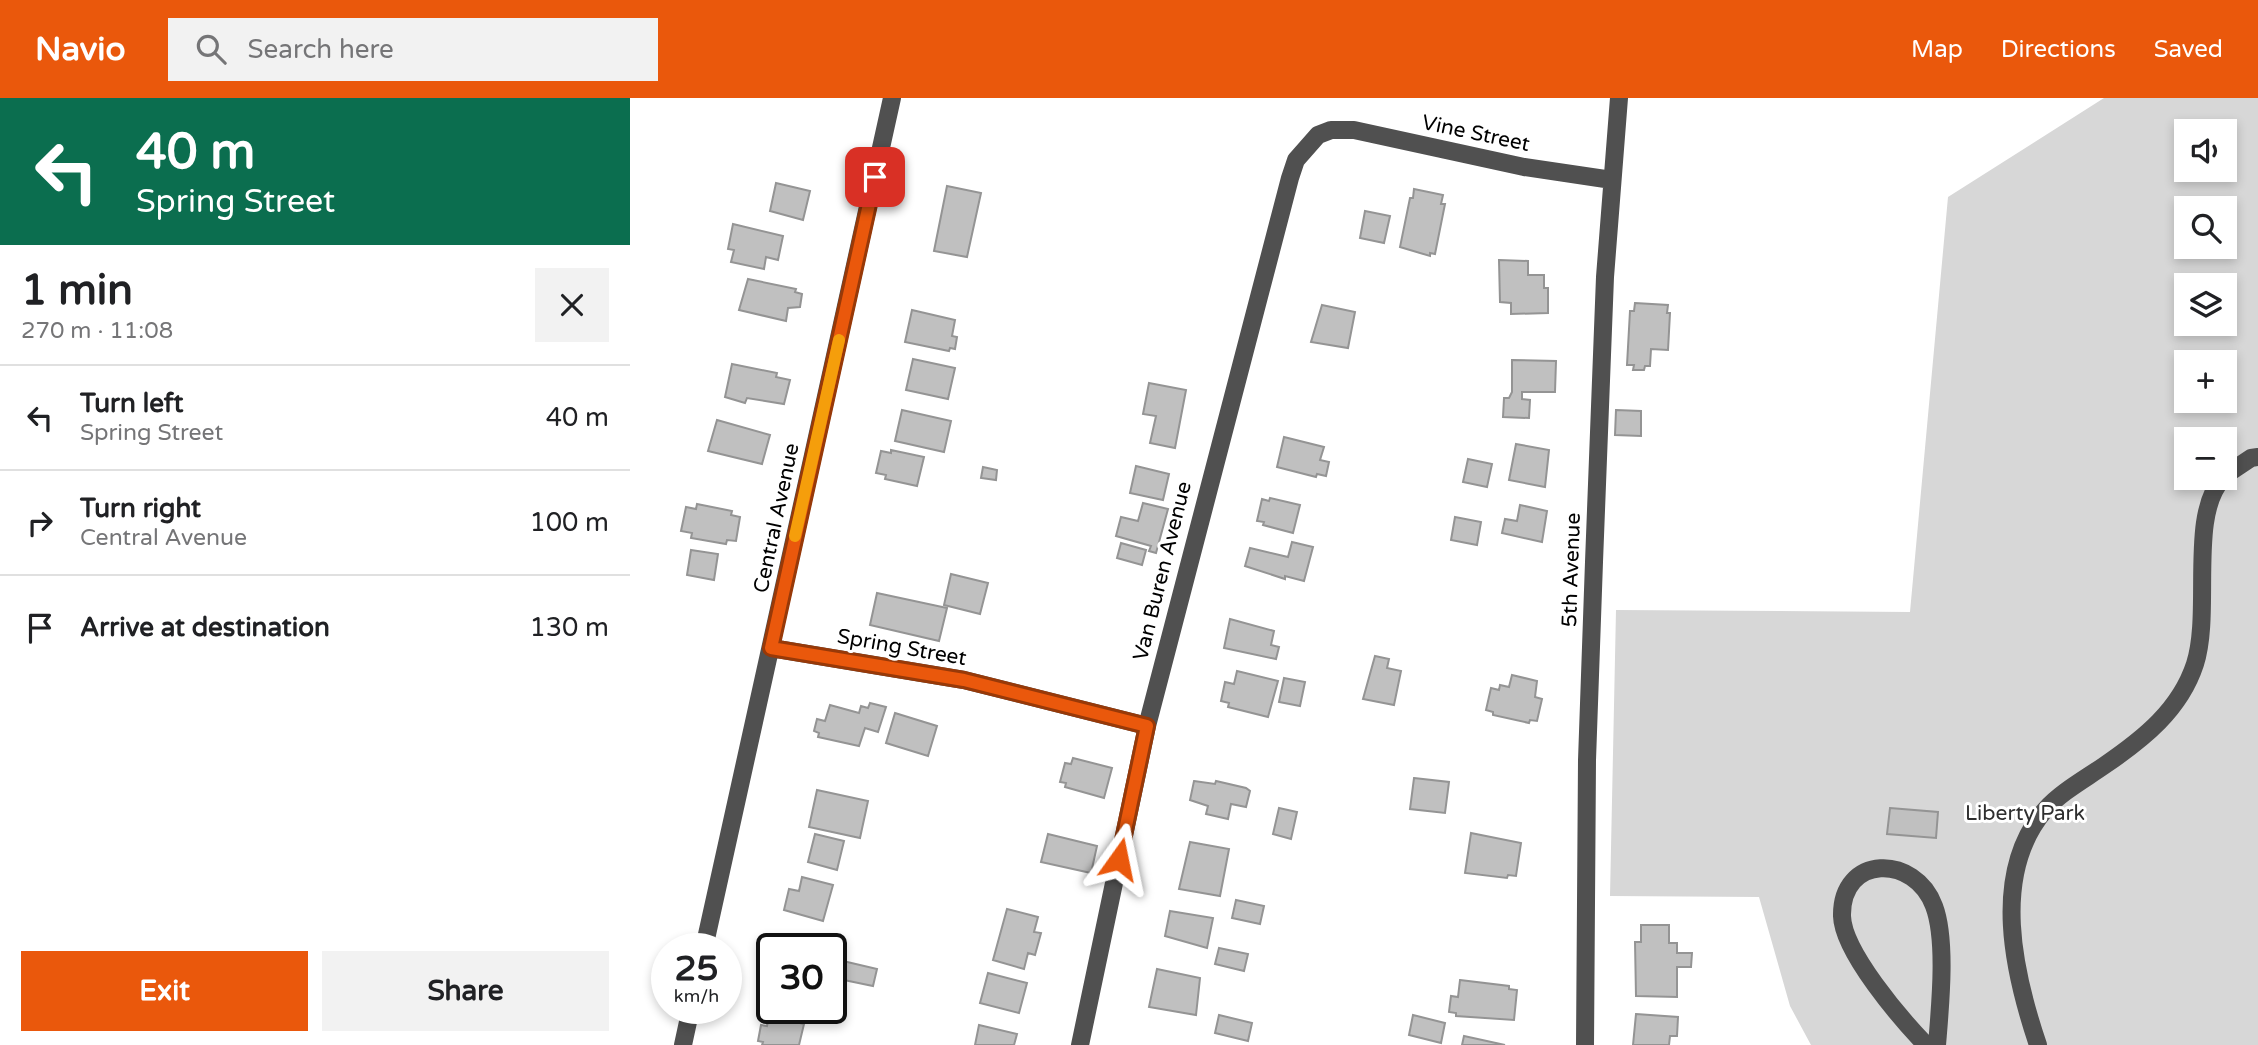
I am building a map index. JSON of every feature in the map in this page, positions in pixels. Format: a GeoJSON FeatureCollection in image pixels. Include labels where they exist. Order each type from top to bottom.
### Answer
{"type":"FeatureCollection","features":[{"type":"Feature","properties":{"kind":"street","name":"Central Avenue"},"geometry":{"type":"LineString","coordinates":[[707,933],[892,98]]}},
{"type":"Feature","properties":{"kind":"street","name":"5th Avenue"},"geometry":{"type":"LineString","coordinates":[[1585,1045],[1587,760],[1605,277],[1619,98]]}},
{"type":"Feature","properties":{"kind":"street","name":"Vine Street"},"geometry":{"type":"LineString","coordinates":[[1331,130],[1354,130],[1524,167],[1612,180]]}},
{"type":"Feature","properties":{"kind":"street","name":"Van Buren Avenue"},"geometry":{"type":"LineString","coordinates":[[1080,1045],[1147,726],[1290,178],[1296,160],[1307,144],[1331,130]]}},
{"type":"Feature","properties":{"kind":"street"},"geometry":{"type":"LineString","coordinates":[[2237,468],[2251,458],[2258,457]]}},
{"type":"Feature","properties":{"kind":"street"},"geometry":{"type":"LineString","coordinates":[[2038,1045],[2027,1011],[2013,937],[2013,891],[2024,848],[2045,810],[2064,793],[2145,736],[2174,707],[2185,687],[2195,665],[2201,633],[2204,524],[2208,498],[2214,490]]}},
{"type":"Feature","properties":{"kind":"street","name":"Spring Street"},"geometry":{"type":"LineString","coordinates":[[771,648],[964,680],[1147,726]]}},
{"type":"Feature","properties":{"kind":"street"},"geometry":{"type":"LineString","coordinates":[[1926,1045],[1875,985],[1848,936],[1842,917],[1844,899],[1853,881],[1866,872],[1881,867],[1914,876],[1926,888],[1935,908],[1940,965],[1937,1045]]}},
{"type":"Feature","properties":{"kind":"street"},"geometry":{"type":"LineString","coordinates":[[683,1045],[688,1024]]}},
{"type":"Feature","properties":{"kind":"green space","name":"Liberty Park"},"geometry":{"type":"Polygon","coordinates":[[[2104,98],[2258,98],[2258,1045],[1811,1045],[1790,1006],[1759,897],[1610,896],[1616,610],[1910,612],[1948,197],[2104,98]]]}},
{"type":"Feature","properties":{"kind":"building"},"geometry":{"type":"Polygon","coordinates":[[[776,183],[810,191],[803,220],[770,211],[776,183]]]}},
{"type":"Feature","properties":{"kind":"building"},"geometry":{"type":"Polygon","coordinates":[[[947,186],[981,193],[967,257],[934,251],[947,186]]]}},
{"type":"Feature","properties":{"kind":"building"},"geometry":{"type":"Polygon","coordinates":[[[1414,189],[1443,195],[1441,204],[1445,204],[1435,254],[1430,253],[1430,256],[1400,247],[1414,189]]]}},
{"type":"Feature","properties":{"kind":"building"},"geometry":{"type":"Polygon","coordinates":[[[1365,211],[1390,216],[1384,243],[1360,238],[1365,211]]]}},
{"type":"Feature","properties":{"kind":"building"},"geometry":{"type":"Polygon","coordinates":[[[733,224],[783,236],[778,260],[766,257],[764,269],[731,262],[734,250],[728,249],[733,224]]]}},
{"type":"Feature","properties":{"kind":"building"},"geometry":{"type":"Polygon","coordinates":[[[1499,260],[1528,261],[1528,275],[1544,275],[1544,288],[1548,288],[1548,313],[1511,314],[1511,303],[1500,302],[1499,260]]]}},
{"type":"Feature","properties":{"kind":"building"},"geometry":{"type":"Polygon","coordinates":[[[748,279],[796,289],[795,292],[802,294],[800,307],[788,308],[786,321],[739,310],[748,279]]]}},
{"type":"Feature","properties":{"kind":"building"},"geometry":{"type":"Polygon","coordinates":[[[1635,303],[1668,305],[1667,313],[1670,313],[1668,350],[1651,349],[1650,366],[1645,366],[1644,370],[1633,370],[1634,365],[1627,365],[1630,311],[1634,311],[1635,303]]]}},
{"type":"Feature","properties":{"kind":"building"},"geometry":{"type":"Polygon","coordinates":[[[1322,305],[1355,312],[1348,348],[1311,342],[1322,305]]]}},
{"type":"Feature","properties":{"kind":"building"},"geometry":{"type":"Polygon","coordinates":[[[912,310],[955,320],[952,336],[957,337],[955,349],[950,348],[949,351],[905,342],[912,310]]]}},
{"type":"Feature","properties":{"kind":"building"},"geometry":{"type":"Polygon","coordinates":[[[913,359],[955,368],[948,399],[906,390],[913,359]]]}},
{"type":"Feature","properties":{"kind":"building"},"geometry":{"type":"Polygon","coordinates":[[[1512,360],[1556,361],[1555,392],[1522,392],[1522,399],[1530,400],[1529,418],[1503,417],[1504,398],[1509,398],[1512,392],[1512,360]]]}},
{"type":"Feature","properties":{"kind":"building"},"geometry":{"type":"Polygon","coordinates":[[[732,364],[777,373],[776,377],[790,380],[784,404],[747,398],[745,403],[725,397],[732,364]]]}},
{"type":"Feature","properties":{"kind":"building"},"geometry":{"type":"Polygon","coordinates":[[[1149,383],[1186,390],[1175,448],[1150,443],[1156,416],[1143,414],[1149,383]]]}},
{"type":"Feature","properties":{"kind":"building"},"geometry":{"type":"Polygon","coordinates":[[[902,410],[951,421],[944,452],[895,441],[902,410]]]}},
{"type":"Feature","properties":{"kind":"building"},"geometry":{"type":"Polygon","coordinates":[[[1616,410],[1641,411],[1641,436],[1615,435],[1616,410]]]}},
{"type":"Feature","properties":{"kind":"building"},"geometry":{"type":"Polygon","coordinates":[[[717,420],[770,435],[762,464],[708,451],[717,420]]]}},
{"type":"Feature","properties":{"kind":"building"},"geometry":{"type":"Polygon","coordinates":[[[1284,437],[1324,447],[1320,460],[1329,462],[1326,476],[1317,474],[1316,477],[1277,467],[1284,437]]]}},
{"type":"Feature","properties":{"kind":"building"},"geometry":{"type":"Polygon","coordinates":[[[1516,444],[1549,450],[1545,487],[1509,480],[1516,444]]]}},
{"type":"Feature","properties":{"kind":"building"},"geometry":{"type":"Polygon","coordinates":[[[891,450],[924,457],[917,486],[885,479],[886,475],[876,473],[881,451],[891,453],[891,450]]]}},
{"type":"Feature","properties":{"kind":"building"},"geometry":{"type":"Polygon","coordinates":[[[1468,459],[1492,464],[1487,487],[1463,482],[1468,459]]]}},
{"type":"Feature","properties":{"kind":"building"},"geometry":{"type":"Polygon","coordinates":[[[1136,466],[1169,474],[1163,500],[1130,493],[1136,466]]]}},
{"type":"Feature","properties":{"kind":"building"},"geometry":{"type":"Polygon","coordinates":[[[983,467],[997,470],[996,480],[981,478],[983,467]]]}},
{"type":"Feature","properties":{"kind":"building"},"geometry":{"type":"Polygon","coordinates":[[[1270,498],[1300,505],[1293,533],[1257,521],[1262,499],[1269,501],[1270,498]]]}},
{"type":"Feature","properties":{"kind":"building"},"geometry":{"type":"Polygon","coordinates":[[[1143,503],[1168,509],[1156,553],[1149,551],[1151,546],[1116,536],[1121,517],[1138,521],[1143,503]]]}},
{"type":"Feature","properties":{"kind":"building"},"geometry":{"type":"Polygon","coordinates":[[[697,504],[732,511],[731,515],[740,517],[736,541],[727,540],[726,544],[691,538],[692,533],[681,531],[686,507],[696,509],[697,504]]]}},
{"type":"Feature","properties":{"kind":"building"},"geometry":{"type":"Polygon","coordinates":[[[1520,505],[1547,511],[1542,542],[1502,533],[1505,519],[1517,521],[1520,505]]]}},
{"type":"Feature","properties":{"kind":"building"},"geometry":{"type":"Polygon","coordinates":[[[1455,517],[1481,522],[1477,545],[1451,540],[1455,517]]]}},
{"type":"Feature","properties":{"kind":"building"},"geometry":{"type":"Polygon","coordinates":[[[1292,542],[1313,547],[1304,581],[1285,576],[1285,579],[1245,566],[1250,548],[1288,557],[1292,542]]]}},
{"type":"Feature","properties":{"kind":"building"},"geometry":{"type":"Polygon","coordinates":[[[1121,543],[1146,550],[1142,565],[1117,558],[1121,543]]]}},
{"type":"Feature","properties":{"kind":"building"},"geometry":{"type":"Polygon","coordinates":[[[691,550],[718,554],[714,580],[687,575],[691,550]]]}},
{"type":"Feature","properties":{"kind":"building"},"geometry":{"type":"Polygon","coordinates":[[[951,574],[988,583],[980,614],[944,605],[951,574]]]}},
{"type":"Feature","properties":{"kind":"building"},"geometry":{"type":"Polygon","coordinates":[[[877,593],[947,608],[939,641],[870,625],[877,593]]]}},
{"type":"Feature","properties":{"kind":"building"},"geometry":{"type":"Polygon","coordinates":[[[1230,619],[1274,631],[1271,645],[1279,647],[1276,659],[1224,648],[1230,619]]]}},
{"type":"Feature","properties":{"kind":"building"},"geometry":{"type":"Polygon","coordinates":[[[1375,656],[1389,659],[1387,668],[1401,671],[1394,705],[1363,699],[1375,656]]]}},
{"type":"Feature","properties":{"kind":"building"},"geometry":{"type":"Polygon","coordinates":[[[1237,671],[1278,681],[1268,717],[1228,707],[1229,703],[1221,701],[1225,682],[1234,684],[1237,671]]]}},
{"type":"Feature","properties":{"kind":"building"},"geometry":{"type":"Polygon","coordinates":[[[1512,675],[1537,681],[1535,697],[1542,699],[1537,721],[1530,720],[1529,723],[1493,715],[1493,712],[1486,710],[1491,688],[1499,690],[1500,685],[1509,687],[1512,675]]]}},
{"type":"Feature","properties":{"kind":"building"},"geometry":{"type":"Polygon","coordinates":[[[1284,678],[1305,682],[1300,706],[1279,702],[1284,678]]]}},
{"type":"Feature","properties":{"kind":"building"},"geometry":{"type":"Polygon","coordinates":[[[870,703],[886,707],[878,732],[865,728],[859,746],[818,737],[819,733],[814,731],[817,719],[825,721],[830,705],[859,713],[861,706],[868,708],[870,703]]]}},
{"type":"Feature","properties":{"kind":"building"},"geometry":{"type":"Polygon","coordinates":[[[895,713],[937,726],[928,756],[886,743],[895,713]]]}},
{"type":"Feature","properties":{"kind":"building"},"geometry":{"type":"Polygon","coordinates":[[[1073,758],[1112,768],[1104,798],[1065,787],[1066,783],[1060,782],[1065,763],[1071,764],[1073,758]]]}},
{"type":"Feature","properties":{"kind":"building"},"geometry":{"type":"Polygon","coordinates":[[[1414,778],[1449,782],[1445,813],[1410,809],[1414,778]]]}},
{"type":"Feature","properties":{"kind":"building"},"geometry":{"type":"Polygon","coordinates":[[[1194,781],[1215,784],[1216,781],[1246,788],[1250,791],[1246,807],[1231,804],[1228,819],[1206,814],[1208,806],[1190,800],[1194,781]]]}},
{"type":"Feature","properties":{"kind":"building"},"geometry":{"type":"Polygon","coordinates":[[[817,790],[868,801],[860,838],[809,827],[817,790]]]}},
{"type":"Feature","properties":{"kind":"building"},"geometry":{"type":"Polygon","coordinates":[[[1279,808],[1297,812],[1291,839],[1273,834],[1279,808]]]}},
{"type":"Feature","properties":{"kind":"building"},"geometry":{"type":"Polygon","coordinates":[[[1890,808],[1938,812],[1936,838],[1887,834],[1890,808]]]}},
{"type":"Feature","properties":{"kind":"building"},"geometry":{"type":"Polygon","coordinates":[[[1471,833],[1521,843],[1516,876],[1508,875],[1507,878],[1465,873],[1471,833]]]}},
{"type":"Feature","properties":{"kind":"building"},"geometry":{"type":"Polygon","coordinates":[[[815,834],[844,841],[837,870],[808,862],[815,834]]]}},
{"type":"Feature","properties":{"kind":"building"},"geometry":{"type":"Polygon","coordinates":[[[1048,834],[1097,846],[1091,873],[1041,862],[1048,834]]]}},
{"type":"Feature","properties":{"kind":"building"},"geometry":{"type":"Polygon","coordinates":[[[1190,842],[1229,849],[1220,896],[1179,889],[1190,842]]]}},
{"type":"Feature","properties":{"kind":"building"},"geometry":{"type":"Polygon","coordinates":[[[802,877],[833,885],[823,921],[784,910],[789,889],[799,891],[802,877]]]}},
{"type":"Feature","properties":{"kind":"building"},"geometry":{"type":"Polygon","coordinates":[[[1236,900],[1264,906],[1260,924],[1232,918],[1236,900]]]}},
{"type":"Feature","properties":{"kind":"building"},"geometry":{"type":"Polygon","coordinates":[[[1007,909],[1038,917],[1034,932],[1041,933],[1035,955],[1028,953],[1024,969],[993,960],[1007,909]]]}},
{"type":"Feature","properties":{"kind":"building"},"geometry":{"type":"Polygon","coordinates":[[[1170,911],[1213,918],[1207,948],[1165,936],[1170,911]]]}},
{"type":"Feature","properties":{"kind":"building"},"geometry":{"type":"Polygon","coordinates":[[[1641,925],[1669,925],[1669,943],[1677,943],[1677,953],[1692,953],[1691,967],[1677,967],[1677,997],[1636,996],[1635,942],[1641,942],[1641,925]]]}},
{"type":"Feature","properties":{"kind":"building"},"geometry":{"type":"Polygon","coordinates":[[[1219,948],[1248,954],[1244,971],[1215,964],[1219,948]]]}},
{"type":"Feature","properties":{"kind":"building"},"geometry":{"type":"Polygon","coordinates":[[[847,962],[877,969],[873,986],[847,981],[847,962]]]}},
{"type":"Feature","properties":{"kind":"building"},"geometry":{"type":"Polygon","coordinates":[[[1157,969],[1200,978],[1196,1015],[1149,1007],[1157,969]]]}},
{"type":"Feature","properties":{"kind":"building"},"geometry":{"type":"Polygon","coordinates":[[[988,973],[1027,983],[1019,1013],[980,1003],[988,973]]]}},
{"type":"Feature","properties":{"kind":"building"},"geometry":{"type":"Polygon","coordinates":[[[1460,980],[1509,986],[1509,989],[1517,990],[1514,1020],[1456,1016],[1456,1013],[1449,1012],[1451,996],[1458,997],[1460,980]]]}},
{"type":"Feature","properties":{"kind":"building"},"geometry":{"type":"Polygon","coordinates":[[[1636,1014],[1678,1017],[1677,1036],[1670,1036],[1669,1045],[1633,1045],[1636,1014]]]}},
{"type":"Feature","properties":{"kind":"building"},"geometry":{"type":"Polygon","coordinates":[[[1219,1015],[1252,1023],[1248,1041],[1215,1033],[1219,1015]]]}},
{"type":"Feature","properties":{"kind":"building"},"geometry":{"type":"Polygon","coordinates":[[[1413,1015],[1445,1023],[1441,1043],[1409,1035],[1413,1015]]]}},
{"type":"Feature","properties":{"kind":"building"},"geometry":{"type":"Polygon","coordinates":[[[804,1024],[799,1045],[762,1045],[763,1042],[758,1041],[761,1025],[804,1024]]]}},
{"type":"Feature","properties":{"kind":"building"},"geometry":{"type":"Polygon","coordinates":[[[979,1025],[1017,1034],[1014,1045],[975,1045],[979,1025]]]}},
{"type":"Feature","properties":{"kind":"building"},"geometry":{"type":"Polygon","coordinates":[[[1464,1036],[1505,1045],[1462,1045],[1464,1036]]]}},
{"type":"Feature","properties":{"kind":"slow traffic"},"geometry":{"type":"LineString","coordinates":[[795,536],[839,340]]}},
{"type":"Feature","properties":{"kind":"route"},"geometry":{"type":"LineString","coordinates":[[875,177],[771,648],[964,680],[1147,726],[1119,859]]}}]}
